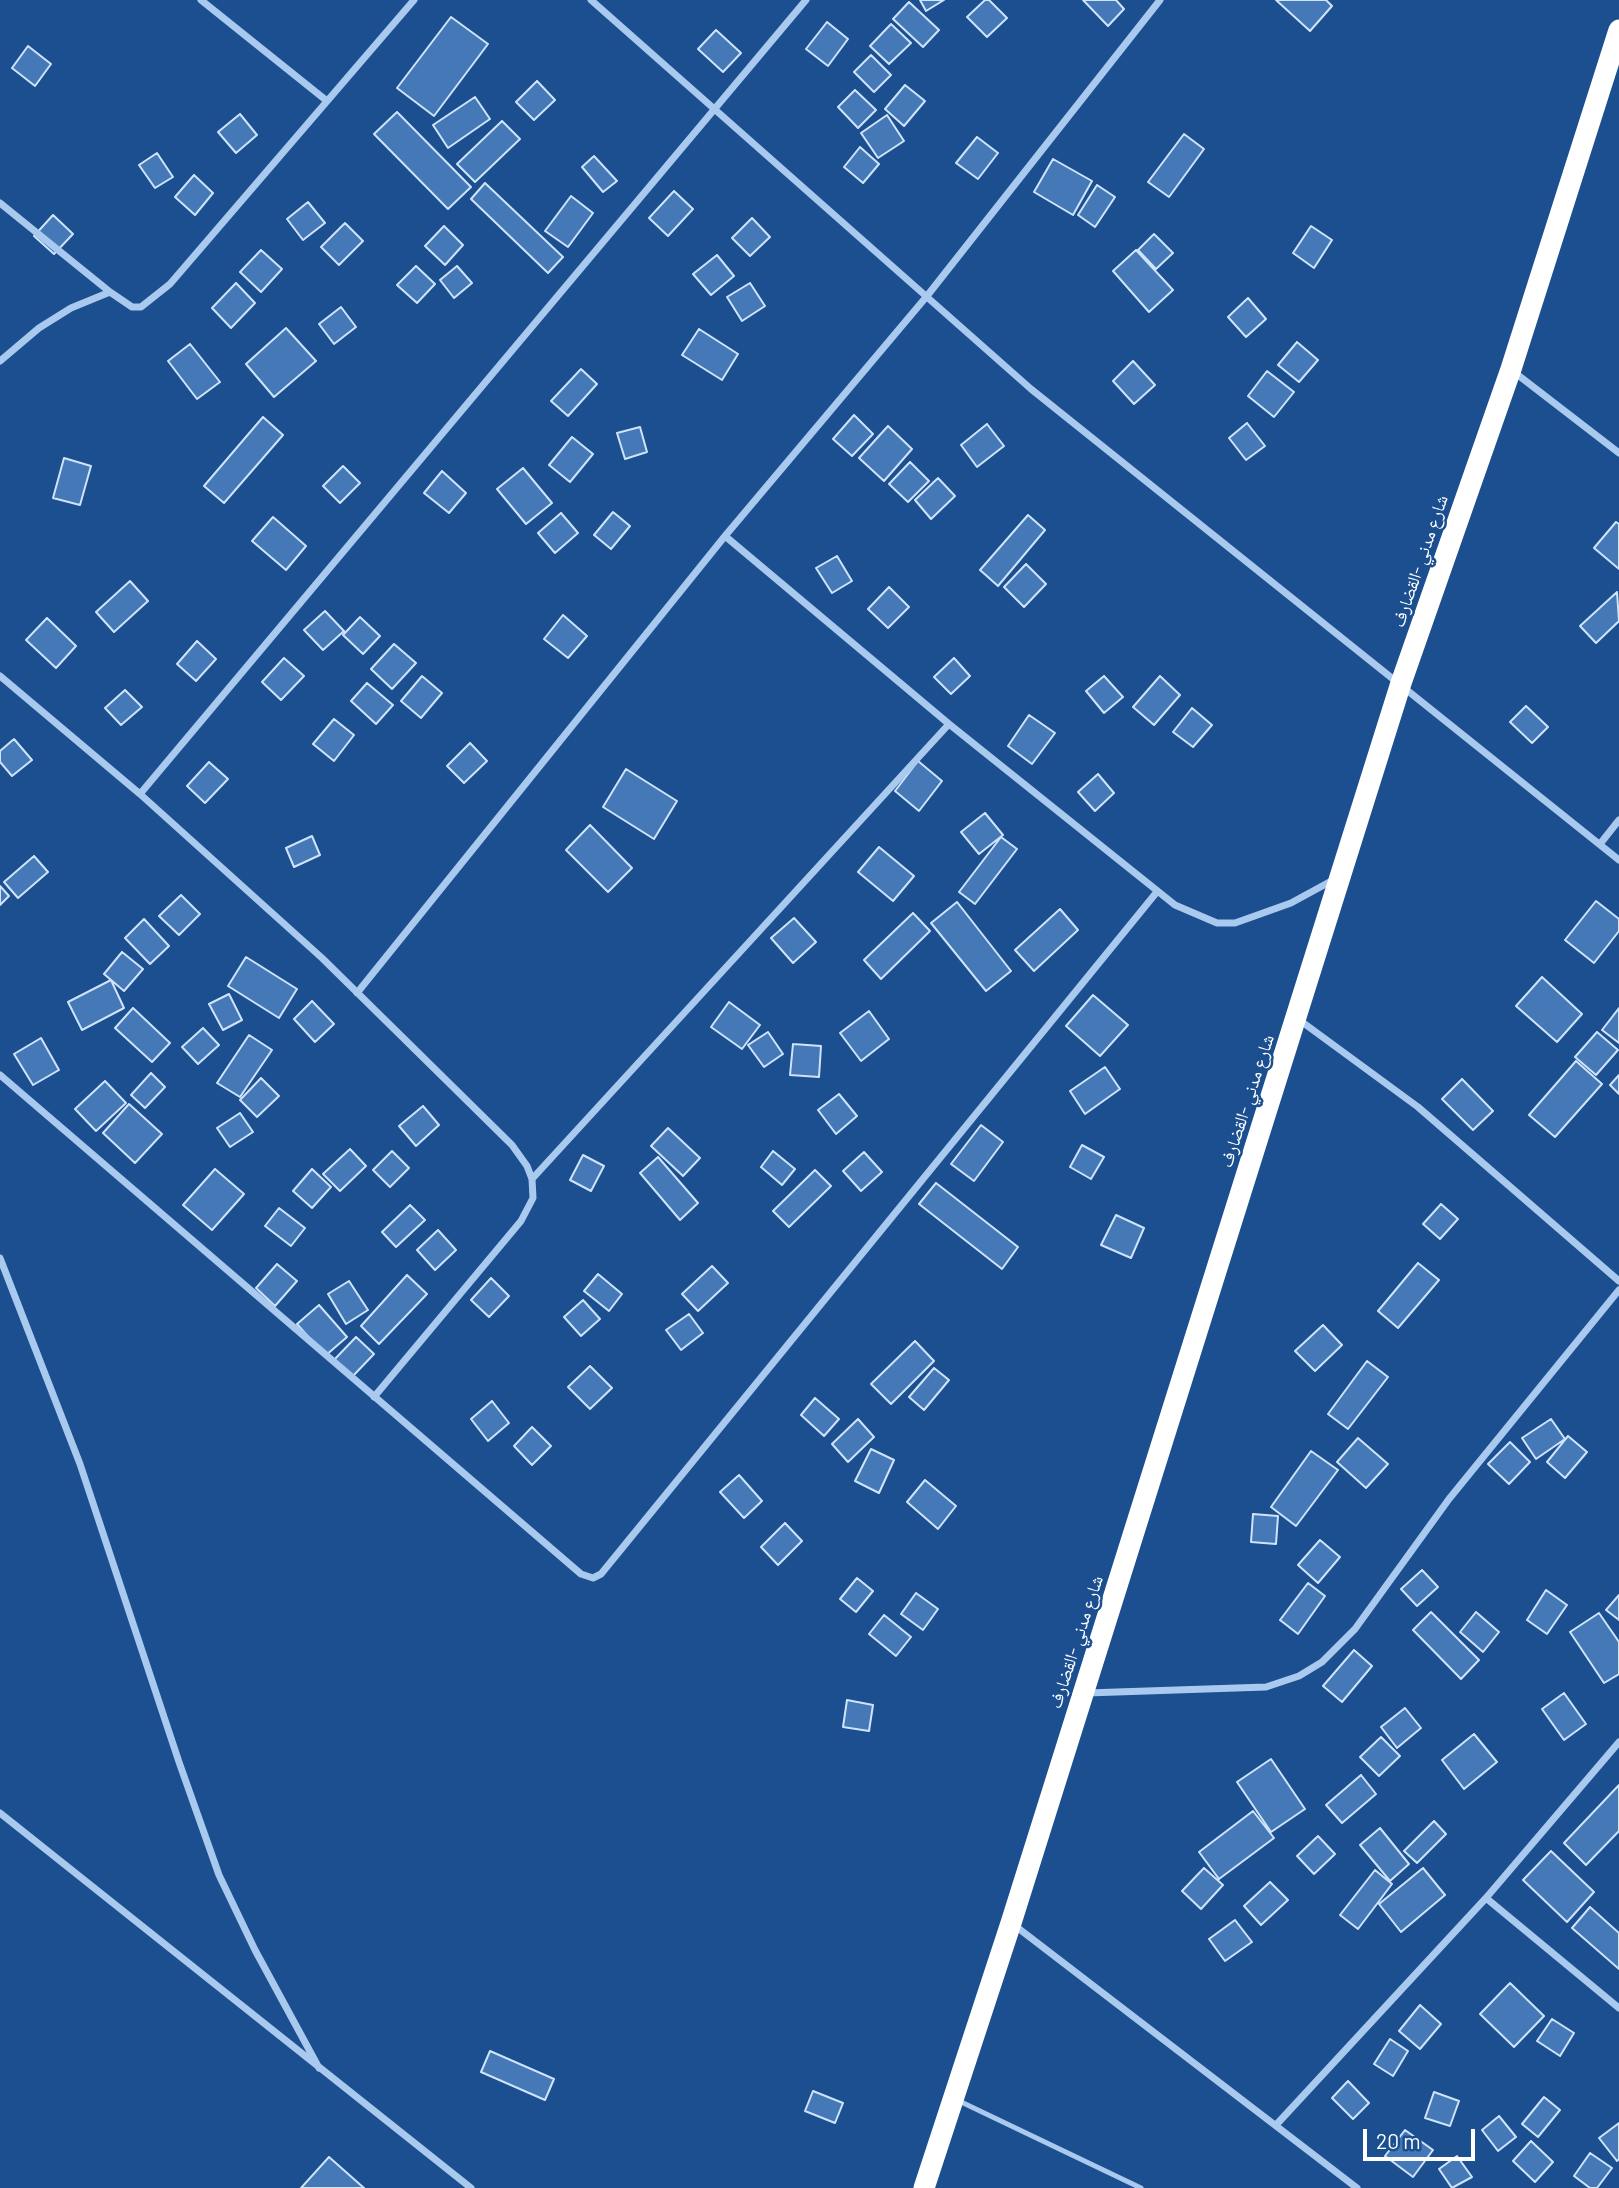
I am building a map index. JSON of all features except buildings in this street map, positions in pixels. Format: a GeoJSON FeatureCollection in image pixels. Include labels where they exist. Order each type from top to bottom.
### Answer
{"type":"FeatureCollection","features":[{"type":"Feature","properties":{"kind":"highway","name":"شارع مدني -القضارف"},"geometry":{"type":"LineString","coordinates":[[924,2188],[1011,1923],[1401,683],[1511,369],[1619,30]]}},
{"type":"Feature","properties":{"kind":"street"},"geometry":{"type":"LineString","coordinates":[[201,0],[327,101]]}},
{"type":"Feature","properties":{"kind":"street"},"geometry":{"type":"LineString","coordinates":[[0,203],[110,292],[136,309],[166,289],[414,0]]}},
{"type":"Feature","properties":{"kind":"street"},"geometry":{"type":"LineString","coordinates":[[591,0],[1031,388],[1619,860]]}},
{"type":"Feature","properties":{"kind":"street"},"geometry":{"type":"LineString","coordinates":[[140,794],[806,0]]}},
{"type":"Feature","properties":{"kind":"street"},"geometry":{"type":"LineString","coordinates":[[357,993],[725,536],[927,296],[1160,0]]}},
{"type":"Feature","properties":{"kind":"street"},"geometry":{"type":"LineString","coordinates":[[0,361],[39,328],[71,308],[110,292]]}},
{"type":"Feature","properties":{"kind":"street"},"geometry":{"type":"LineString","coordinates":[[1511,369],[1619,453]]}},
{"type":"Feature","properties":{"kind":"street"},"geometry":{"type":"LineString","coordinates":[[725,536],[1156,893],[1197,916],[1226,924],[1245,920],[1291,903],[1339,877]]}},
{"type":"Feature","properties":{"kind":"street"},"geometry":{"type":"LineString","coordinates":[[0,676],[140,794],[357,993],[512,1145],[533,1179],[533,1198],[521,1221],[374,1397]]}},
{"type":"Feature","properties":{"kind":"street"},"geometry":{"type":"LineString","coordinates":[[533,1179],[949,724]]}},
{"type":"Feature","properties":{"kind":"street"},"geometry":{"type":"LineString","coordinates":[[1600,844],[1619,820]]}},
{"type":"Feature","properties":{"kind":"street"},"geometry":{"type":"LineString","coordinates":[[0,1075],[585,1577],[598,1576],[1156,893]]}},
{"type":"Feature","properties":{"kind":"street"},"geometry":{"type":"LineString","coordinates":[[1297,1019],[1418,1107],[1619,1281]]}},
{"type":"Feature","properties":{"kind":"street"},"geometry":{"type":"LineString","coordinates":[[0,1258],[76,1452],[178,1762],[219,1875],[255,1950],[319,2068]]}},
{"type":"Feature","properties":{"kind":"street"},"geometry":{"type":"LineString","coordinates":[[1083,1693],[1266,1687],[1299,1676],[1322,1662],[1355,1629],[1449,1499],[1619,1290]]}},
{"type":"Feature","properties":{"kind":"street"},"geometry":{"type":"LineString","coordinates":[[1276,2125],[1486,1898],[1619,1742]]}},
{"type":"Feature","properties":{"kind":"street"},"geometry":{"type":"LineString","coordinates":[[0,1813],[471,2188]]}},
{"type":"Feature","properties":{"kind":"street"},"geometry":{"type":"LineString","coordinates":[[1486,1898],[1619,2008]]}},
{"type":"Feature","properties":{"kind":"street"},"geometry":{"type":"LineString","coordinates":[[1011,1923],[1357,2188]]}},
{"type":"Feature","properties":{"kind":"lane"},"geometry":{"type":"LineString","coordinates":[[955,2098],[1141,2188]]}}]}
